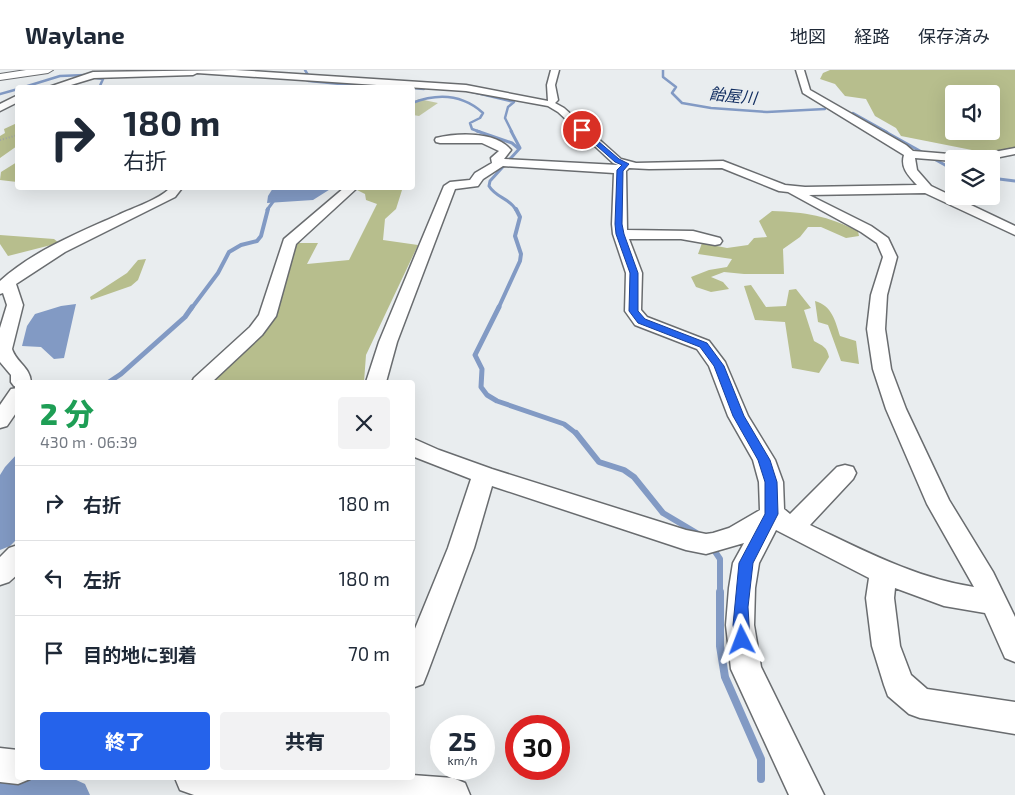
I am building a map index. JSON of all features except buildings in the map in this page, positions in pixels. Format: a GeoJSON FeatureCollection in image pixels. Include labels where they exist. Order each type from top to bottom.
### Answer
{"type":"FeatureCollection","features":[{"type":"Feature","properties":{"kind":"main road"},"geometry":{"type":"LineString","coordinates":[[0,77],[48,70]]}},
{"type":"Feature","properties":{"kind":"street"},"geometry":{"type":"LineString","coordinates":[[550,104],[552,100],[551,85],[555,70]]}},
{"type":"Feature","properties":{"kind":"street"},"geometry":{"type":"LineString","coordinates":[[800,70],[806,91],[915,154],[945,157]]}},
{"type":"Feature","properties":{"kind":"street"},"geometry":{"type":"LineString","coordinates":[[171,84],[197,71]]}},
{"type":"Feature","properties":{"kind":"street"},"geometry":{"type":"LineString","coordinates":[[60,85],[92,75],[197,71],[272,74],[405,85]]}},
{"type":"Feature","properties":{"kind":"street"},"geometry":{"type":"LineString","coordinates":[[415,86],[466,88],[550,104],[561,110],[623,167],[620,234],[634,273],[633,311],[642,321],[703,345],[718,366],[738,416],[764,460],[782,521]]}},
{"type":"Feature","properties":{"kind":"street"},"geometry":{"type":"LineString","coordinates":[[422,96],[427,95],[434,87]]}},
{"type":"Feature","properties":{"kind":"street"},"geometry":{"type":"LineString","coordinates":[[0,108],[15,100]]}},
{"type":"Feature","properties":{"kind":"street"},"geometry":{"type":"LineString","coordinates":[[440,140],[484,139],[505,150],[504,154],[497,158],[497,162],[504,163],[623,167],[723,164],[791,190],[818,192],[927,189]]}},
{"type":"Feature","properties":{"kind":"street"},"geometry":{"type":"LineString","coordinates":[[1000,153],[1015,151]]}},
{"type":"Feature","properties":{"kind":"street"},"geometry":{"type":"LineString","coordinates":[[915,154],[908,161],[911,171],[927,189],[1015,231]]}},
{"type":"Feature","properties":{"kind":"street"},"geometry":{"type":"LineString","coordinates":[[377,380],[388,342],[450,186],[474,183],[479,176],[504,163]]}},
{"type":"Feature","properties":{"kind":"street"},"geometry":{"type":"LineString","coordinates":[[21,380],[21,374],[5,356],[4,349],[15,305],[4,286],[28,267],[115,220],[156,202],[171,194],[174,190]]}},
{"type":"Feature","properties":{"kind":"street"},"geometry":{"type":"LineString","coordinates":[[203,380],[256,331],[267,316],[289,242],[349,190]]}},
{"type":"Feature","properties":{"kind":"street"},"geometry":{"type":"LineString","coordinates":[[791,190],[798,196],[866,229],[883,241],[890,257],[879,295],[877,321],[882,369],[896,409],[939,504],[984,580],[1015,648]]}},
{"type":"Feature","properties":{"kind":"street"},"geometry":{"type":"LineString","coordinates":[[620,234],[641,236],[693,235],[704,236],[715,241]]}},
{"type":"Feature","properties":{"kind":"street"},"geometry":{"type":"LineString","coordinates":[[0,421],[15,398]]}},
{"type":"Feature","properties":{"kind":"street"},"geometry":{"type":"LineString","coordinates":[[415,448],[431,456],[484,475],[686,540],[709,543],[782,521],[883,572],[944,594],[995,602]]}},
{"type":"Feature","properties":{"kind":"street"},"geometry":{"type":"LineString","coordinates":[[807,795],[746,669],[740,625],[746,563],[782,521],[844,473]]}},
{"type":"Feature","properties":{"kind":"street"},"geometry":{"type":"LineString","coordinates":[[415,666],[460,548],[484,475]]}},
{"type":"Feature","properties":{"kind":"street"},"geometry":{"type":"LineString","coordinates":[[0,574],[15,559]]}},
{"type":"Feature","properties":{"kind":"street"},"geometry":{"type":"LineString","coordinates":[[883,572],[880,598],[886,646],[899,685],[920,703],[1015,718]]}},
{"type":"Feature","properties":{"kind":"street"},"geometry":{"type":"LineString","coordinates":[[0,766],[15,767]]}},
{"type":"Feature","properties":{"kind":"street"},"geometry":{"type":"LineString","coordinates":[[234,780],[381,787],[453,795]]}},
{"type":"Feature","properties":{"kind":"path"},"geometry":{"type":"LineString","coordinates":[[0,140],[15,136]]}},
{"type":"Feature","properties":{"kind":"green space"},"geometry":{"type":"Polygon","coordinates":[[[830,70],[1015,70],[1015,149],[1000,151],[972,150],[901,136],[896,128],[875,116],[866,99],[845,96],[835,84],[820,79],[823,73],[830,70]]]}},
{"type":"Feature","properties":{"kind":"green space"},"geometry":{"type":"Polygon","coordinates":[[[419,99],[438,103],[419,116],[415,115],[415,101],[419,99]]]}},
{"type":"Feature","properties":{"kind":"green space"},"geometry":{"type":"Polygon","coordinates":[[[15,124],[15,147],[0,158],[0,136],[5,133],[4,129],[15,124]]]}},
{"type":"Feature","properties":{"kind":"green space"},"geometry":{"type":"Polygon","coordinates":[[[15,163],[15,182],[0,180],[1,172],[15,163]]]}},
{"type":"Feature","properties":{"kind":"green space"},"geometry":{"type":"Polygon","coordinates":[[[357,190],[402,190],[396,209],[385,219],[383,240],[418,245],[366,355],[364,380],[191,380],[211,370],[255,323],[277,271],[294,243],[318,243],[307,264],[349,260],[377,204],[366,200],[365,194],[357,190]]]}},
{"type":"Feature","properties":{"kind":"green space"},"geometry":{"type":"Polygon","coordinates":[[[772,211],[795,212],[826,218],[858,231],[859,236],[846,238],[821,227],[808,227],[800,237],[783,249],[784,274],[724,272],[711,277],[723,282],[729,289],[711,292],[696,287],[691,277],[709,270],[727,267],[732,259],[698,254],[702,243],[727,248],[748,245],[754,238],[767,237],[759,221],[772,211]]]}},
{"type":"Feature","properties":{"kind":"green space"},"geometry":{"type":"Polygon","coordinates":[[[0,235],[54,239],[59,243],[8,256],[0,244],[0,235]]]}},
{"type":"Feature","properties":{"kind":"green space"},"geometry":{"type":"Polygon","coordinates":[[[146,259],[138,280],[131,286],[91,300],[90,297],[127,273],[138,260],[146,259]]]}},
{"type":"Feature","properties":{"kind":"green space"},"geometry":{"type":"Polygon","coordinates":[[[751,285],[766,307],[786,306],[789,290],[796,289],[811,308],[804,310],[814,341],[824,347],[829,357],[819,373],[792,368],[785,322],[755,320],[744,286],[751,285]]]}},
{"type":"Feature","properties":{"kind":"green space"},"geometry":{"type":"Polygon","coordinates":[[[815,301],[821,303],[829,310],[840,336],[856,341],[859,364],[841,361],[828,325],[818,322],[815,301]]]}},
{"type":"Feature","properties":{"kind":"water"},"geometry":{"type":"Polygon","coordinates":[[[272,190],[329,190],[313,200],[267,203],[272,190]]]}},
{"type":"Feature","properties":{"kind":"water"},"geometry":{"type":"Polygon","coordinates":[[[76,304],[64,358],[54,359],[41,347],[22,346],[27,326],[35,314],[61,306],[76,304]]]}},
{"type":"Feature","properties":{"kind":"water"},"geometry":{"type":"Polygon","coordinates":[[[15,456],[15,541],[10,546],[0,550],[0,475],[15,456]]]}},
{"type":"Feature","properties":{"kind":"waterway"},"geometry":{"type":"LineString","coordinates":[[305,70],[308,75],[304,79],[309,81],[351,85]]}},
{"type":"Feature","properties":{"kind":"waterway","name":"飴屋川"},"geometry":{"type":"LineString","coordinates":[[663,70],[663,77],[676,87],[672,93],[682,103],[711,108],[767,112],[825,109]]}},
{"type":"Feature","properties":{"kind":"waterway"},"geometry":{"type":"LineString","coordinates":[[31,85],[60,76],[85,75]]}},
{"type":"Feature","properties":{"kind":"waterway"},"geometry":{"type":"LineString","coordinates":[[90,77],[103,79],[100,85]]}},
{"type":"Feature","properties":{"kind":"waterway"},"geometry":{"type":"LineString","coordinates":[[415,88],[424,89]]}},
{"type":"Feature","properties":{"kind":"waterway"},"geometry":{"type":"LineString","coordinates":[[0,94],[15,90]]}},
{"type":"Feature","properties":{"kind":"waterway"},"geometry":{"type":"LineString","coordinates":[[464,90],[514,102],[508,107],[505,118],[512,132]]}},
{"type":"Feature","properties":{"kind":"waterway"},"geometry":{"type":"LineString","coordinates":[[415,102],[440,97],[449,97],[467,102],[483,113],[480,118],[470,123],[472,129],[480,132]]}},
{"type":"Feature","properties":{"kind":"waterway","name":"飴屋川"},"geometry":{"type":"LineString","coordinates":[[853,113],[887,132]]}},
{"type":"Feature","properties":{"kind":"waterway"},"geometry":{"type":"LineString","coordinates":[[477,131],[512,143],[519,149]]}},
{"type":"Feature","properties":{"kind":"waterway"},"geometry":{"type":"LineString","coordinates":[[511,131],[520,148],[490,181],[489,186],[516,210]]}},
{"type":"Feature","properties":{"kind":"waterway","name":"飴屋川"},"geometry":{"type":"LineString","coordinates":[[884,131],[945,165]]}},
{"type":"Feature","properties":{"kind":"waterway","name":"飴屋川"},"geometry":{"type":"LineString","coordinates":[[1000,179],[1015,181]]}},
{"type":"Feature","properties":{"kind":"waterway"},"geometry":{"type":"LineString","coordinates":[[267,210],[275,199]]}},
{"type":"Feature","properties":{"kind":"waterway"},"geometry":{"type":"LineString","coordinates":[[191,309],[218,273],[229,252],[241,245],[257,241],[261,236],[268,209]]}},
{"type":"Feature","properties":{"kind":"waterway"},"geometry":{"type":"LineString","coordinates":[[498,309],[520,261],[521,254],[515,236],[520,217],[516,209]]}},
{"type":"Feature","properties":{"kind":"waterway"},"geometry":{"type":"LineString","coordinates":[[112,380],[185,317],[192,307]]}},
{"type":"Feature","properties":{"kind":"waterway"},"geometry":{"type":"LineString","coordinates":[[498,309],[475,355],[482,369],[481,387],[487,395],[497,401],[564,424],[576,434]]}},
{"type":"Feature","properties":{"kind":"waterway"},"geometry":{"type":"LineString","coordinates":[[576,434],[599,462],[624,470],[634,477],[663,513],[700,535]]}},
{"type":"Feature","properties":{"kind":"waterway"},"geometry":{"type":"LineString","coordinates":[[712,547],[720,559],[720,646],[725,677],[761,759],[761,779]]}},
{"type":"Feature","properties":{"kind":"waterway"},"geometry":{"type":"LineString","coordinates":[[0,789],[74,795]]}},
{"type":"Feature","properties":{"kind":"route"},"geometry":{"type":"LineString","coordinates":[[582,130],[617,161],[626,164],[620,170],[619,224],[620,234],[634,273],[633,311],[642,321],[703,345],[718,366],[738,416],[764,460],[771,482],[772,514],[746,563],[742,588],[740,625],[742,640]]}}]}
